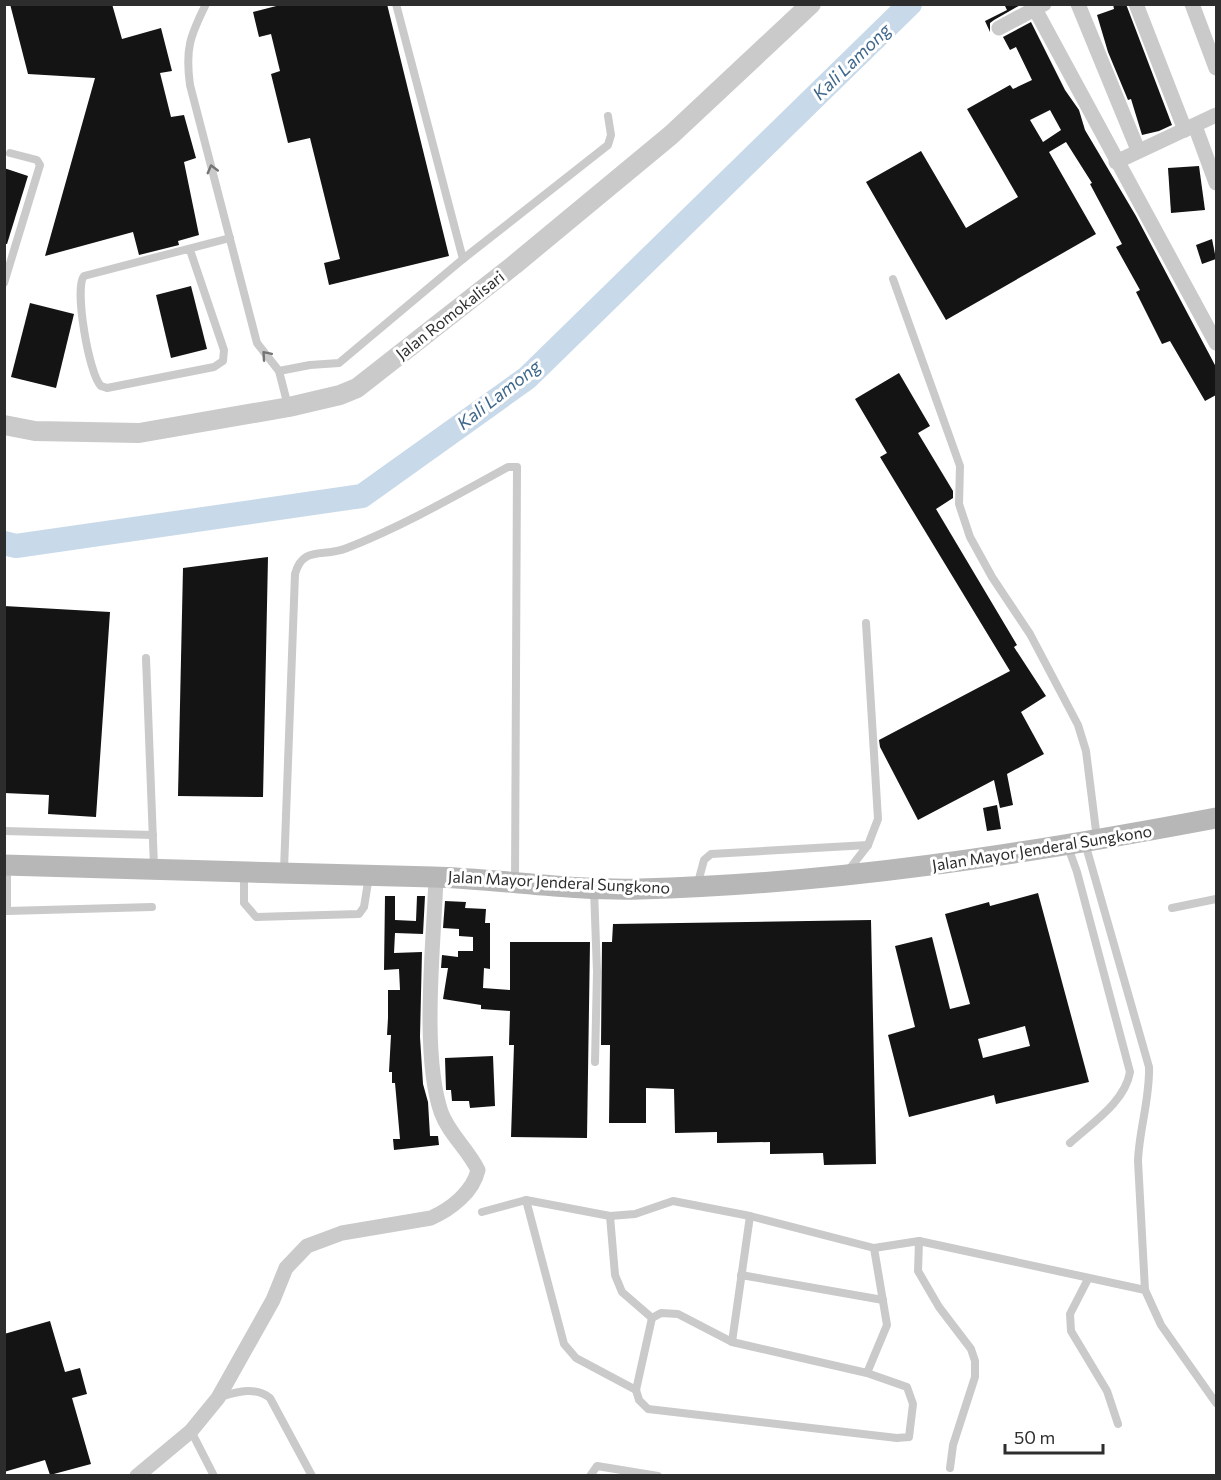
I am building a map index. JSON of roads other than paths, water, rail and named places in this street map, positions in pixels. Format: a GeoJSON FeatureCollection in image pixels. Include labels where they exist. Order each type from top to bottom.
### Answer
{"type":"FeatureCollection","features":[{"type":"Feature","properties":{"kind":"main road","name":"Jalan Mayor Jenderal Sungkono"},"geometry":{"type":"LineString","coordinates":[[6,865],[244,874],[436,877],[594,887],[696,887],[911,868],[1083,843],[1216,818]]}},
{"type":"Feature","properties":{"kind":"street","name":"Jalan Romokalisari"},"geometry":{"type":"LineString","coordinates":[[4,424],[35,431],[139,433],[289,407],[340,395],[370,379],[514,265],[671,135],[811,4]]}},
{"type":"Feature","properties":{"kind":"street"},"geometry":{"type":"LineString","coordinates":[[1078,4],[1138,150]]}},
{"type":"Feature","properties":{"kind":"street"},"geometry":{"type":"LineString","coordinates":[[1136,4],[1216,183]]}},
{"type":"Feature","properties":{"kind":"street"},"geometry":{"type":"LineString","coordinates":[[1192,4],[1216,68]]}},
{"type":"Feature","properties":{"kind":"street"},"geometry":{"type":"LineString","coordinates":[[999,28],[1039,7],[1116,162],[1216,343]]}},
{"type":"Feature","properties":{"kind":"street"},"geometry":{"type":"LineString","coordinates":[[1116,162],[1216,115]]}},
{"type":"Feature","properties":{"kind":"street"},"geometry":{"type":"LineString","coordinates":[[137,1476],[191,1431],[218,1398],[273,1300],[286,1268],[307,1246],[342,1233],[431,1218],[443,1212],[464,1194],[476,1179],[478,1170],[471,1156],[453,1136],[443,1117],[434,1075],[431,1031],[436,877]]}},
{"type":"Feature","properties":{"kind":"lane"},"geometry":{"type":"LineString","coordinates":[[206,4],[189,37],[186,57],[190,85],[257,343],[279,371],[289,407]]}},
{"type":"Feature","properties":{"kind":"lane"},"geometry":{"type":"LineString","coordinates":[[396,4],[463,259]]}},
{"type":"Feature","properties":{"kind":"lane"},"geometry":{"type":"LineString","coordinates":[[279,371],[310,364],[339,363],[463,259],[608,145],[611,135],[608,116]]}},
{"type":"Feature","properties":{"kind":"lane"},"geometry":{"type":"LineString","coordinates":[[5,281],[40,165],[37,160],[10,153]]}},
{"type":"Feature","properties":{"kind":"lane"},"geometry":{"type":"LineString","coordinates":[[190,250],[224,350],[223,362],[214,367],[107,388],[101,386],[93,372],[82,310],[80,281],[84,276],[230,238]]}},
{"type":"Feature","properties":{"kind":"lane"},"geometry":{"type":"LineString","coordinates":[[892,279],[960,466],[959,504],[970,537],[992,577],[1030,634],[1078,725],[1086,751],[1083,843],[1077,872],[1130,1072],[1128,1084],[1122,1095],[1070,1143]]}},
{"type":"Feature","properties":{"kind":"lane"},"geometry":{"type":"LineString","coordinates":[[284,874],[295,574],[298,562],[306,555],[345,549],[411,520],[508,467],[517,467],[515,883]]}},
{"type":"Feature","properties":{"kind":"lane"},"geometry":{"type":"LineString","coordinates":[[845,875],[868,845],[878,819],[866,623]]}},
{"type":"Feature","properties":{"kind":"lane"},"geometry":{"type":"LineString","coordinates":[[146,658],[154,871]]}},
{"type":"Feature","properties":{"kind":"lane"},"geometry":{"type":"LineString","coordinates":[[4,831],[153,835]]}},
{"type":"Feature","properties":{"kind":"lane"},"geometry":{"type":"LineString","coordinates":[[1083,843],[1149,1067],[1149,1082],[1138,1141],[1145,1290],[1161,1324],[1216,1403]]}},
{"type":"Feature","properties":{"kind":"lane"},"geometry":{"type":"LineString","coordinates":[[696,887],[704,861],[711,854],[868,845]]}},
{"type":"Feature","properties":{"kind":"lane"},"geometry":{"type":"LineString","coordinates":[[6,865],[8,910],[152,907]]}},
{"type":"Feature","properties":{"kind":"lane"},"geometry":{"type":"LineString","coordinates":[[244,874],[244,903],[256,917],[358,914],[364,907],[369,876]]}},
{"type":"Feature","properties":{"kind":"lane"},"geometry":{"type":"LineString","coordinates":[[594,887],[597,972],[595,1062]]}},
{"type":"Feature","properties":{"kind":"lane"},"geometry":{"type":"LineString","coordinates":[[1172,908],[1216,899]]}},
{"type":"Feature","properties":{"kind":"lane"},"geometry":{"type":"LineString","coordinates":[[482,1212],[526,1200],[610,1216],[635,1214],[673,1201],[750,1216],[874,1248],[919,1241],[1088,1280],[1145,1290]]}},
{"type":"Feature","properties":{"kind":"lane"},"geometry":{"type":"LineString","coordinates":[[526,1200],[564,1344],[576,1358],[636,1390]]}},
{"type":"Feature","properties":{"kind":"lane"},"geometry":{"type":"LineString","coordinates":[[610,1216],[615,1275],[622,1292],[652,1318]]}},
{"type":"Feature","properties":{"kind":"lane"},"geometry":{"type":"LineString","coordinates":[[732,1342],[750,1216]]}},
{"type":"Feature","properties":{"kind":"lane"},"geometry":{"type":"LineString","coordinates":[[919,1241],[918,1271],[939,1307],[971,1349],[975,1361],[975,1377],[953,1445],[950,1468]]}},
{"type":"Feature","properties":{"kind":"lane"},"geometry":{"type":"LineString","coordinates":[[867,1373],[887,1325],[874,1248]]}},
{"type":"Feature","properties":{"kind":"lane"},"geometry":{"type":"LineString","coordinates":[[741,1275],[883,1300]]}},
{"type":"Feature","properties":{"kind":"lane"},"geometry":{"type":"LineString","coordinates":[[1088,1280],[1070,1314],[1071,1331],[1107,1391],[1118,1424]]}},
{"type":"Feature","properties":{"kind":"lane"},"geometry":{"type":"LineString","coordinates":[[661,1312],[678,1314],[732,1342],[867,1373],[907,1387],[913,1404],[909,1437],[897,1438],[648,1408],[639,1400],[636,1390],[652,1318],[661,1312]]}},
{"type":"Feature","properties":{"kind":"lane"},"geometry":{"type":"LineString","coordinates":[[218,1398],[250,1391],[263,1393],[270,1398],[312,1476]]}},
{"type":"Feature","properties":{"kind":"lane"},"geometry":{"type":"LineString","coordinates":[[191,1431],[214,1476]]}},
{"type":"Feature","properties":{"kind":"lane"},"geometry":{"type":"LineString","coordinates":[[590,1476],[597,1466],[658,1476]]}},
{"type":"Feature","properties":{"kind":"waterway","name":"Kali Lamong"},"geometry":{"type":"LineString","coordinates":[[4,543],[16,546],[362,496],[527,378],[910,4]]}}]}
